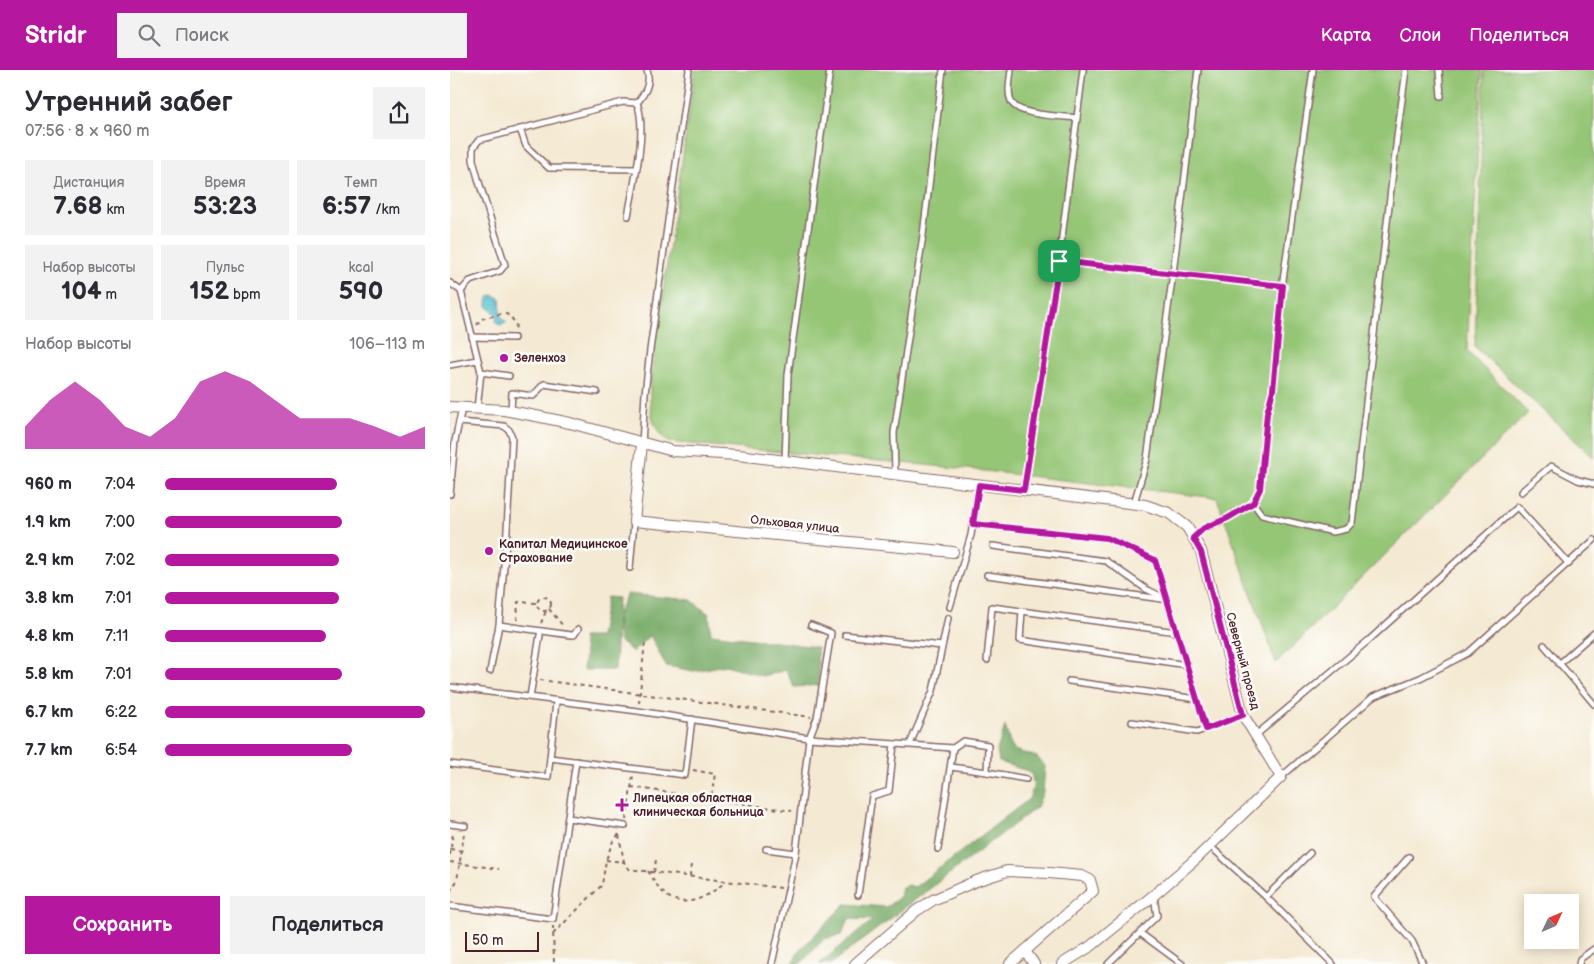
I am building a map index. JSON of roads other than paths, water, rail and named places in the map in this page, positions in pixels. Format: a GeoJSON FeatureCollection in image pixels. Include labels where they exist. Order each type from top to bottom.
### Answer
{"type":"FeatureCollection","features":[{"type":"Feature","properties":{"kind":"street","name":"Северный проезд"},"geometry":{"type":"LineString","coordinates":[[450,407],[511,411],[570,423],[673,451],[785,461],[1146,505],[1169,513],[1187,527],[1201,552],[1243,715],[1281,777]]}},
{"type":"Feature","properties":{"kind":"street"},"geometry":{"type":"LineString","coordinates":[[634,521],[642,444]]}},
{"type":"Feature","properties":{"kind":"street","name":"Ольховая улица"},"geometry":{"type":"LineString","coordinates":[[634,521],[953,552]]}},
{"type":"Feature","properties":{"kind":"street"},"geometry":{"type":"LineString","coordinates":[[1062,964],[1091,946],[1154,895],[1210,846],[1281,777]]}},
{"type":"Feature","properties":{"kind":"street"},"geometry":{"type":"LineString","coordinates":[[855,964],[916,911],[933,900],[976,881],[1007,872],[1049,872],[1082,876],[1090,880],[1093,891],[1010,964]]}},
{"type":"Feature","properties":{"kind":"street"},"geometry":{"type":"LineString","coordinates":[[1025,951],[1034,964]]}},
{"type":"Feature","properties":{"kind":"lane"},"geometry":{"type":"LineString","coordinates":[[637,103],[644,94],[648,84],[647,70]]}},
{"type":"Feature","properties":{"kind":"lane"},"geometry":{"type":"LineString","coordinates":[[642,444],[649,359],[689,70]]}},
{"type":"Feature","properties":{"kind":"lane"},"geometry":{"type":"LineString","coordinates":[[785,461],[788,374],[830,70]]}},
{"type":"Feature","properties":{"kind":"lane"},"geometry":{"type":"LineString","coordinates":[[895,475],[894,433],[943,70]]}},
{"type":"Feature","properties":{"kind":"lane"},"geometry":{"type":"LineString","coordinates":[[1012,70],[1008,91],[1015,108],[1026,112],[1077,118]]}},
{"type":"Feature","properties":{"kind":"lane"},"geometry":{"type":"LineString","coordinates":[[1024,490],[1059,261],[1083,70]]}},
{"type":"Feature","properties":{"kind":"lane"},"geometry":{"type":"LineString","coordinates":[[1134,504],[1147,459],[1173,273],[1198,70]]}},
{"type":"Feature","properties":{"kind":"lane"},"geometry":{"type":"LineString","coordinates":[[1193,538],[1204,528],[1228,518],[1253,503],[1260,489],[1267,413],[1273,390],[1283,286],[1312,70]]}},
{"type":"Feature","properties":{"kind":"lane"},"geometry":{"type":"LineString","coordinates":[[1253,503],[1262,515],[1333,532],[1346,529],[1352,523],[1406,70]]}},
{"type":"Feature","properties":{"kind":"lane"},"geometry":{"type":"LineString","coordinates":[[1439,70],[1441,96]]}},
{"type":"Feature","properties":{"kind":"lane"},"geometry":{"type":"LineString","coordinates":[[461,291],[470,282],[500,271],[505,265],[473,160],[473,148],[480,140],[624,102],[637,103]]}},
{"type":"Feature","properties":{"kind":"lane"},"geometry":{"type":"LineString","coordinates":[[628,216],[642,132],[641,113],[637,103]]}},
{"type":"Feature","properties":{"kind":"lane"},"geometry":{"type":"LineString","coordinates":[[520,129],[526,146],[549,168],[636,169]]}},
{"type":"Feature","properties":{"kind":"lane"},"geometry":{"type":"LineString","coordinates":[[1059,261],[1283,286]]}},
{"type":"Feature","properties":{"kind":"lane"},"geometry":{"type":"LineString","coordinates":[[450,283],[461,291],[481,372],[477,409]]}},
{"type":"Feature","properties":{"kind":"lane"},"geometry":{"type":"LineString","coordinates":[[472,336],[514,338]]}},
{"type":"Feature","properties":{"kind":"lane"},"geometry":{"type":"LineString","coordinates":[[450,365],[477,360]]}},
{"type":"Feature","properties":{"kind":"lane"},"geometry":{"type":"LineString","coordinates":[[481,372],[509,376]]}},
{"type":"Feature","properties":{"kind":"lane"},"geometry":{"type":"LineString","coordinates":[[511,411],[512,393],[532,396],[544,384],[597,392]]}},
{"type":"Feature","properties":{"kind":"lane"},"geometry":{"type":"LineString","coordinates":[[450,494],[452,440],[462,408]]}},
{"type":"Feature","properties":{"kind":"lane"},"geometry":{"type":"LineString","coordinates":[[459,422],[504,426],[509,430],[512,437],[499,625],[490,671]]}},
{"type":"Feature","properties":{"kind":"lane"},"geometry":{"type":"LineString","coordinates":[[1521,492],[1551,466],[1578,480],[1594,484]]}},
{"type":"Feature","properties":{"kind":"lane"},"geometry":{"type":"LineString","coordinates":[[950,607],[982,485]]}},
{"type":"Feature","properties":{"kind":"lane"},"geometry":{"type":"LineString","coordinates":[[1256,735],[1369,640],[1517,506],[1569,564]]}},
{"type":"Feature","properties":{"kind":"lane"},"geometry":{"type":"LineString","coordinates":[[630,568],[634,521]]}},
{"type":"Feature","properties":{"kind":"lane"},"geometry":{"type":"LineString","coordinates":[[973,524],[1107,538],[1155,560],[1206,729]]}},
{"type":"Feature","properties":{"kind":"lane"},"geometry":{"type":"LineString","coordinates":[[1281,777],[1374,697],[1420,678],[1468,653],[1594,540]]}},
{"type":"Feature","properties":{"kind":"lane"},"geometry":{"type":"LineString","coordinates":[[993,546],[1106,561],[1146,589],[1167,599]]}},
{"type":"Feature","properties":{"kind":"lane"},"geometry":{"type":"LineString","coordinates":[[987,575],[1167,599]]}},
{"type":"Feature","properties":{"kind":"lane"},"geometry":{"type":"LineString","coordinates":[[987,660],[992,607],[1177,632]]}},
{"type":"Feature","properties":{"kind":"lane"},"geometry":{"type":"LineString","coordinates":[[1022,611],[1020,640],[1187,666]]}},
{"type":"Feature","properties":{"kind":"lane"},"geometry":{"type":"LineString","coordinates":[[910,744],[933,691],[948,618]]}},
{"type":"Feature","properties":{"kind":"lane"},"geometry":{"type":"LineString","coordinates":[[499,625],[571,635],[578,630]]}},
{"type":"Feature","properties":{"kind":"lane"},"geometry":{"type":"LineString","coordinates":[[772,964],[796,853],[810,738],[818,718],[831,633],[811,625]]}},
{"type":"Feature","properties":{"kind":"lane"},"geometry":{"type":"LineString","coordinates":[[1560,664],[1594,632]]}},
{"type":"Feature","properties":{"kind":"lane"},"geometry":{"type":"LineString","coordinates":[[530,697],[540,635]]}},
{"type":"Feature","properties":{"kind":"lane"},"geometry":{"type":"LineString","coordinates":[[845,635],[942,646]]}},
{"type":"Feature","properties":{"kind":"lane"},"geometry":{"type":"LineString","coordinates":[[1544,646],[1594,704]]}},
{"type":"Feature","properties":{"kind":"lane"},"geometry":{"type":"LineString","coordinates":[[1069,681],[1197,699]]}},
{"type":"Feature","properties":{"kind":"lane"},"geometry":{"type":"LineString","coordinates":[[450,687],[638,711],[810,738],[953,748],[963,741],[988,745],[987,772]]}},
{"type":"Feature","properties":{"kind":"lane"},"geometry":{"type":"LineString","coordinates":[[450,764],[548,777],[556,702]]}},
{"type":"Feature","properties":{"kind":"lane"},"geometry":{"type":"LineString","coordinates":[[1132,722],[1197,732],[1243,715]]}},
{"type":"Feature","properties":{"kind":"lane"},"geometry":{"type":"LineString","coordinates":[[550,758],[685,775],[692,719]]}},
{"type":"Feature","properties":{"kind":"lane"},"geometry":{"type":"LineString","coordinates":[[858,895],[872,796],[889,791],[894,744]]}},
{"type":"Feature","properties":{"kind":"lane"},"geometry":{"type":"LineString","coordinates":[[938,849],[953,748]]}},
{"type":"Feature","properties":{"kind":"lane"},"geometry":{"type":"LineString","coordinates":[[450,906],[553,919],[576,761]]}},
{"type":"Feature","properties":{"kind":"lane"},"geometry":{"type":"LineString","coordinates":[[951,767],[1026,779]]}},
{"type":"Feature","properties":{"kind":"lane"},"geometry":{"type":"LineString","coordinates":[[568,818],[625,826]]}},
{"type":"Feature","properties":{"kind":"lane"},"geometry":{"type":"LineString","coordinates":[[452,824],[465,826]]}},
{"type":"Feature","properties":{"kind":"lane"},"geometry":{"type":"LineString","coordinates":[[1210,846],[1266,897],[1333,964]]}},
{"type":"Feature","properties":{"kind":"lane"},"geometry":{"type":"LineString","coordinates":[[766,849],[796,853]]}},
{"type":"Feature","properties":{"kind":"lane"},"geometry":{"type":"LineString","coordinates":[[1266,897],[1310,853]]}},
{"type":"Feature","properties":{"kind":"lane"},"geometry":{"type":"LineString","coordinates":[[1409,857],[1374,897],[1412,941],[1423,964]]}},
{"type":"Feature","properties":{"kind":"lane"},"geometry":{"type":"LineString","coordinates":[[1108,964],[1157,916],[1154,895]]}},
{"type":"Feature","properties":{"kind":"lane"},"geometry":{"type":"LineString","coordinates":[[1140,932],[1182,964]]}},
{"type":"Feature","properties":{"kind":"lane"},"geometry":{"type":"LineString","coordinates":[[1579,964],[1580,959],[1594,950]]}},
{"type":"Feature","properties":{"kind":"water"},"geometry":{"type":"Polygon","coordinates":[[[492,295],[500,298],[501,316],[506,322],[503,325],[497,324],[497,315],[487,306],[488,298],[492,295]]]}},
{"type":"Feature","properties":{"kind":"place","name":"Зеленхоз"},"geometry":{"type":"Point","coordinates":[504,358]}},
{"type":"Feature","properties":{"kind":"place","name":"Капитал Медицинское Страхование"},"geometry":{"type":"Point","coordinates":[489,551]}},
{"type":"Feature","properties":{"kind":"place","name":"Липецкая областная клиническая больница"},"geometry":{"type":"Point","coordinates":[622,805]}}]}
